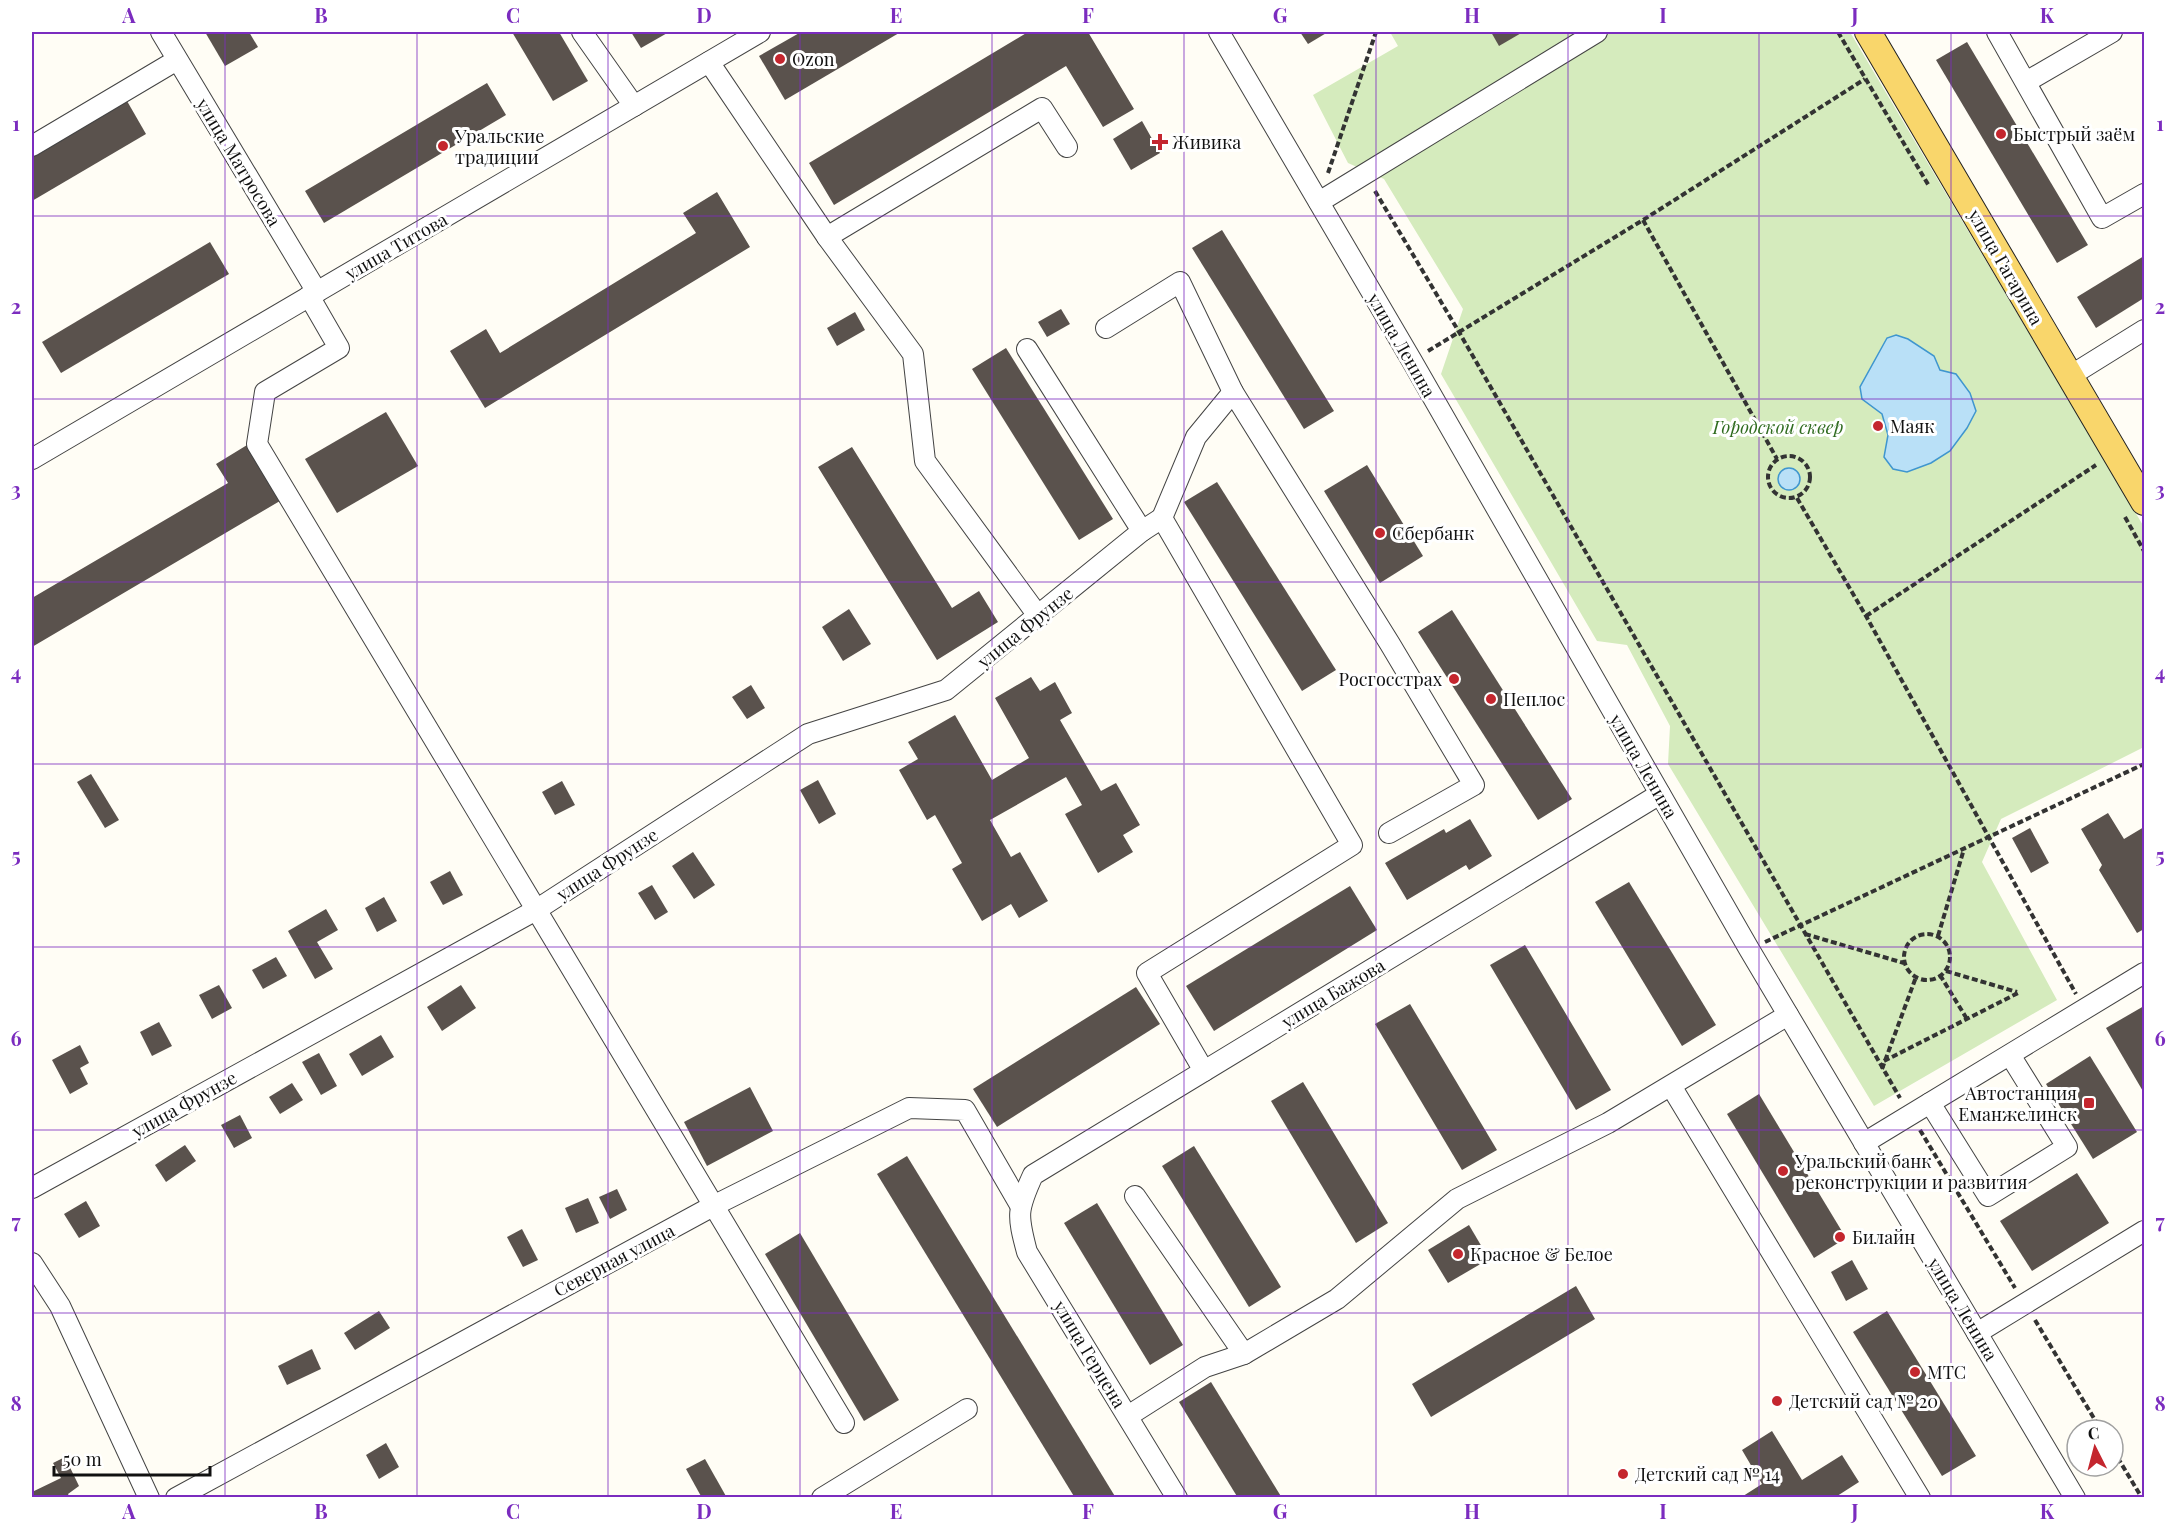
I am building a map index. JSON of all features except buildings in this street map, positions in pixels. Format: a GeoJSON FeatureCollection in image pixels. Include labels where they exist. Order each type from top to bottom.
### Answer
{"type":"FeatureCollection","features":[{"type":"Feature","properties":{"kind":"main road","name":"улица Гагарина"},"geometry":{"type":"LineString","coordinates":[[1873,33],[2145,502]]}},
{"type":"Feature","properties":{"kind":"street","name":"улица Матросова"},"geometry":{"type":"LineString","coordinates":[[160,32],[313,294],[339,348],[265,392],[257,444],[536,910]]}},
{"type":"Feature","properties":{"kind":"street"},"geometry":{"type":"LineString","coordinates":[[582,32],[634,106]]}},
{"type":"Feature","properties":{"kind":"street","name":"улица Титова"},"geometry":{"type":"LineString","coordinates":[[32,459],[760,32]]}},
{"type":"Feature","properties":{"kind":"street","name":"улица Ленина"},"geometry":{"type":"LineString","coordinates":[[1219,32],[1412,361],[1749,949],[2075,1497]]}},
{"type":"Feature","properties":{"kind":"street"},"geometry":{"type":"LineString","coordinates":[[1319,202],[1597,32]]}},
{"type":"Feature","properties":{"kind":"street"},"geometry":{"type":"LineString","coordinates":[[1997,32],[2102,218],[2145,194]]}},
{"type":"Feature","properties":{"kind":"street"},"geometry":{"type":"LineString","coordinates":[[2026,82],[2112,32]]}},
{"type":"Feature","properties":{"kind":"street"},"geometry":{"type":"LineString","coordinates":[[32,146],[177,60]]}},
{"type":"Feature","properties":{"kind":"street"},"geometry":{"type":"LineString","coordinates":[[709,62],[827,237],[913,354],[925,461],[1039,617]]}},
{"type":"Feature","properties":{"kind":"street"},"geometry":{"type":"LineString","coordinates":[[827,237],[1042,108],[1067,147]]}},
{"type":"Feature","properties":{"kind":"street"},"geometry":{"type":"LineString","coordinates":[[1106,328],[1180,282],[1233,392],[1390,644],[1474,785],[1389,832]]}},
{"type":"Feature","properties":{"kind":"street"},"geometry":{"type":"LineString","coordinates":[[2070,376],[2145,330]]}},
{"type":"Feature","properties":{"kind":"street"},"geometry":{"type":"LineString","coordinates":[[1027,349],[1142,531]]}},
{"type":"Feature","properties":{"kind":"street"},"geometry":{"type":"LineString","coordinates":[[1204,1071],[1147,973],[1352,845],[1162,518],[1196,436],[1233,392]]}},
{"type":"Feature","properties":{"kind":"street","name":"улица Фрунзе"},"geometry":{"type":"LineString","coordinates":[[32,1188],[536,910],[808,734],[946,690],[1039,617],[1142,531],[1162,518]]}},
{"type":"Feature","properties":{"kind":"street","name":"улица Бажова"},"geometry":{"type":"LineString","coordinates":[[1020,1205],[1033,1175],[1660,794]]}},
{"type":"Feature","properties":{"kind":"street"},"geometry":{"type":"LineString","coordinates":[[536,910],[844,1423]]}},
{"type":"Feature","properties":{"kind":"street"},"geometry":{"type":"LineString","coordinates":[[1864,1143],[2145,973]]}},
{"type":"Feature","properties":{"kind":"street"},"geometry":{"type":"LineString","coordinates":[[1128,1416],[1205,1367],[1244,1354],[1337,1299],[1457,1199],[1608,1123],[1788,1015]]}},
{"type":"Feature","properties":{"kind":"street"},"geometry":{"type":"LineString","coordinates":[[1930,1103],[1988,1196],[2067,1147],[2010,1055]]}},
{"type":"Feature","properties":{"kind":"street"},"geometry":{"type":"LineString","coordinates":[[1671,1086],[1920,1497]]}},
{"type":"Feature","properties":{"kind":"street","name":"Северная улица"},"geometry":{"type":"LineString","coordinates":[[176,1497],[713,1206],[909,1108],[965,1110],[1020,1205]]}},
{"type":"Feature","properties":{"kind":"street"},"geometry":{"type":"LineString","coordinates":[[1135,1196],[1244,1354]]}},
{"type":"Feature","properties":{"kind":"street","name":"улица Герцена"},"geometry":{"type":"LineString","coordinates":[[1020,1205],[1020,1227],[1027,1252],[1178,1497]]}},
{"type":"Feature","properties":{"kind":"street"},"geometry":{"type":"LineString","coordinates":[[1977,1333],[2145,1231]]}},
{"type":"Feature","properties":{"kind":"street"},"geometry":{"type":"LineString","coordinates":[[32,1263],[60,1306],[149,1497]]}},
{"type":"Feature","properties":{"kind":"street"},"geometry":{"type":"LineString","coordinates":[[822,1497],[967,1409]]}},
{"type":"Feature","properties":{"kind":"path"},"geometry":{"type":"LineString","coordinates":[[1319,202],[1376,32]]}},
{"type":"Feature","properties":{"kind":"path"},"geometry":{"type":"LineString","coordinates":[[1412,361],[1643,220],[1865,79]]}},
{"type":"Feature","properties":{"kind":"path"},"geometry":{"type":"LineString","coordinates":[[1365,174],[1459,332],[1881,1069],[2094,1418]]}},
{"type":"Feature","properties":{"kind":"path"},"geometry":{"type":"LineString","coordinates":[[1643,220],[1777,459]]}},
{"type":"Feature","properties":{"kind":"path"},"geometry":{"type":"LineString","coordinates":[[1795,456],[1803,460],[1809,468],[1811,477],[1809,485],[1797,498],[1781,498],[1770,487],[1768,472],[1777,459],[1795,456]]}},
{"type":"Feature","properties":{"kind":"path"},"geometry":{"type":"LineString","coordinates":[[1866,616],[2096,465]]}},
{"type":"Feature","properties":{"kind":"path"},"geometry":{"type":"LineString","coordinates":[[1797,498],[1866,616],[2085,1009]]}},
{"type":"Feature","properties":{"kind":"path"},"geometry":{"type":"LineString","coordinates":[[1749,949],[2145,764]]}},
{"type":"Feature","properties":{"kind":"path"},"geometry":{"type":"LineString","coordinates":[[1938,936],[1964,848]]}},
{"type":"Feature","properties":{"kind":"path"},"geometry":{"type":"LineString","coordinates":[[1805,934],[1904,963]]}},
{"type":"Feature","properties":{"kind":"path"},"geometry":{"type":"LineString","coordinates":[[1925,934],[1938,936],[1947,945],[1950,958],[1946,971],[1935,979],[1922,980],[1911,974],[1904,963],[1905,950],[1913,939],[1925,934]]}},
{"type":"Feature","properties":{"kind":"path"},"geometry":{"type":"LineString","coordinates":[[1884,1061],[2018,993],[1946,971]]}},
{"type":"Feature","properties":{"kind":"path"},"geometry":{"type":"LineString","coordinates":[[1940,975],[1967,1018]]}},
{"type":"Feature","properties":{"kind":"path"},"geometry":{"type":"LineString","coordinates":[[1881,1069],[1916,977]]}},
{"type":"Feature","properties":{"kind":"path"},"geometry":{"type":"LineString","coordinates":[[2125,1469],[2143,1497]]}},
{"type":"Feature","properties":{"kind":"green space","name":"Городской сквер"},"geometry":{"type":"Polygon","coordinates":[[[1390,32],[1850,32],[2144,527],[2144,747],[2001,819],[1982,862],[2057,1000],[1874,1106],[1668,764],[1670,726],[1627,645],[1597,641],[1441,374],[1463,309],[1384,179],[1348,163],[1313,95],[1398,46],[1390,32]]]}},
{"type":"Feature","properties":{"kind":"water"},"geometry":{"type":"Polygon","coordinates":[[[1896,335],[1908,339],[1934,356],[1940,370],[1956,374],[1970,393],[1976,411],[1950,451],[1931,463],[1907,472],[1893,469],[1884,457],[1888,435],[1882,414],[1862,399],[1860,387],[1887,338],[1896,335]]]}},
{"type":"Feature","properties":{"kind":"water"},"geometry":{"type":"Polygon","coordinates":[[[1785,468],[1793,468],[1800,475],[1800,483],[1793,490],[1785,490],[1778,483],[1778,475],[1785,468]]]}},
{"type":"Feature","properties":{"kind":"place","name":"Ozon"},"geometry":{"type":"Point","coordinates":[780,59]}},
{"type":"Feature","properties":{"kind":"place","name":"Быстрый заём"},"geometry":{"type":"Point","coordinates":[2001,134]}},
{"type":"Feature","properties":{"kind":"place","name":"Живика"},"geometry":{"type":"Point","coordinates":[1160,142]}},
{"type":"Feature","properties":{"kind":"place","name":"Уральские традиции"},"geometry":{"type":"Point","coordinates":[443,146]}},
{"type":"Feature","properties":{"kind":"place","name":"Маяк"},"geometry":{"type":"Point","coordinates":[1878,426]}},
{"type":"Feature","properties":{"kind":"place","name":"Сбербанк"},"geometry":{"type":"Point","coordinates":[1380,533]}},
{"type":"Feature","properties":{"kind":"place","name":"Росгосстрах"},"geometry":{"type":"Point","coordinates":[1454,679]}},
{"type":"Feature","properties":{"kind":"place","name":"Пеплос"},"geometry":{"type":"Point","coordinates":[1491,699]}},
{"type":"Feature","properties":{"kind":"place","name":"Автостанция Еманжелинск"},"geometry":{"type":"Point","coordinates":[2089,1103]}},
{"type":"Feature","properties":{"kind":"place","name":"Уральский банк реконструкции и развития"},"geometry":{"type":"Point","coordinates":[1783,1171]}},
{"type":"Feature","properties":{"kind":"place","name":"Билайн"},"geometry":{"type":"Point","coordinates":[1840,1237]}},
{"type":"Feature","properties":{"kind":"place","name":"Красное & Белое"},"geometry":{"type":"Point","coordinates":[1458,1254]}},
{"type":"Feature","properties":{"kind":"place","name":"МТС"},"geometry":{"type":"Point","coordinates":[1915,1372]}},
{"type":"Feature","properties":{"kind":"place","name":"Детский сад № 20"},"geometry":{"type":"Point","coordinates":[1777,1401]}},
{"type":"Feature","properties":{"kind":"place","name":"Детский сад № 14"},"geometry":{"type":"Point","coordinates":[1623,1474]}}]}
